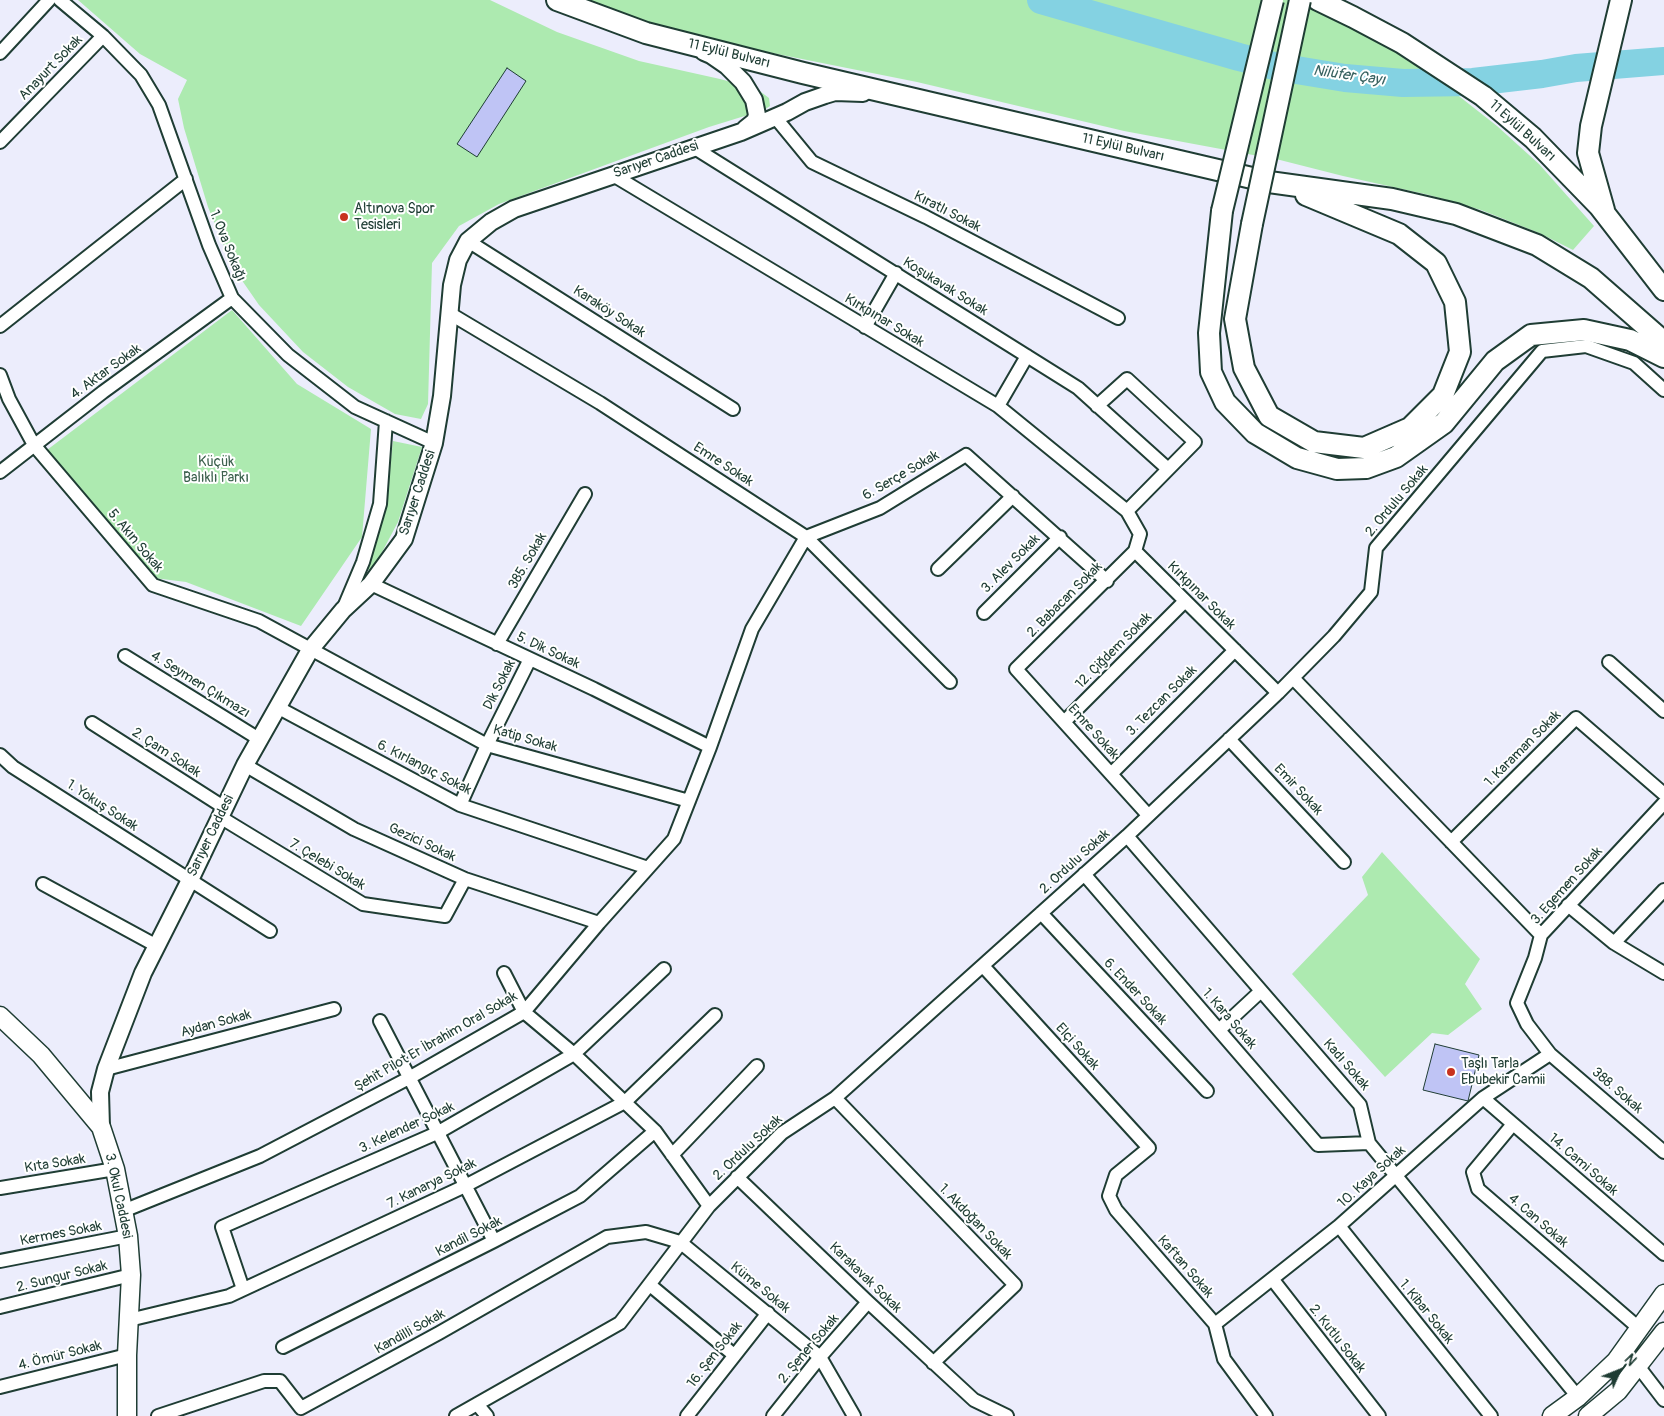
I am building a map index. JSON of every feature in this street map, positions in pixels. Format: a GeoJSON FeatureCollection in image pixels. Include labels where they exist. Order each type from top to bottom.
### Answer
{"type":"FeatureCollection","features":[{"type":"Feature","properties":{"kind":"main road","name":"11 Eylül Bulvarı"},"geometry":{"type":"LineString","coordinates":[[557,0],[651,34],[802,73],[1279,184],[1392,200],[1456,214],[1537,245],[1591,278],[1664,342]]}},
{"type":"Feature","properties":{"kind":"main road"},"geometry":{"type":"LineString","coordinates":[[1273,0],[1222,211],[1208,333],[1211,372],[1225,402],[1256,433],[1297,458],[1337,469],[1366,468],[1396,456],[1444,423],[1495,361],[1531,334],[1584,330],[1630,340],[1664,357]]}},
{"type":"Feature","properties":{"kind":"main road"},"geometry":{"type":"LineString","coordinates":[[1279,184],[1399,234],[1436,263],[1455,302],[1460,352],[1443,395],[1410,428],[1364,448],[1314,442],[1269,416],[1244,368],[1235,319],[1252,224],[1300,0]]}},
{"type":"Feature","properties":{"kind":"main road","name":"11 Eylül Bulvarı"},"geometry":{"type":"LineString","coordinates":[[1318,0],[1402,43],[1482,96],[1533,138],[1606,214],[1664,290]]}},
{"type":"Feature","properties":{"kind":"main road"},"geometry":{"type":"LineString","coordinates":[[1606,214],[1588,153],[1590,126],[1614,22],[1621,0]]}},
{"type":"Feature","properties":{"kind":"main road","name":"3. Okul Caddesi"},"geometry":{"type":"LineString","coordinates":[[2,1021],[41,1055],[101,1127],[115,1169],[128,1236],[131,1275],[127,1355],[127,1416]]}},
{"type":"Feature","properties":{"kind":"main road"},"geometry":{"type":"LineString","coordinates":[[1552,1416],[1578,1397],[1616,1361],[1664,1294]]}},
{"type":"Feature","properties":{"kind":"main road"},"geometry":{"type":"LineString","coordinates":[[1588,1416],[1618,1391],[1664,1332]]}},
{"type":"Feature","properties":{"kind":"street"},"geometry":{"type":"LineString","coordinates":[[0,53],[49,0]]}},
{"type":"Feature","properties":{"kind":"street","name":"1. Ova Sokağı"},"geometry":{"type":"LineString","coordinates":[[60,0],[103,36],[141,75],[159,104],[209,245],[232,298],[288,355],[355,406],[434,443]]}},
{"type":"Feature","properties":{"kind":"street"},"geometry":{"type":"LineString","coordinates":[[651,34],[711,55],[727,66],[743,82],[754,100],[758,115],[755,121],[741,132]]}},
{"type":"Feature","properties":{"kind":"street","name":"Anayurt Sokak"},"geometry":{"type":"LineString","coordinates":[[0,142],[103,36]]}},
{"type":"Feature","properties":{"kind":"street","name":"Sarıyer Caddesi"},"geometry":{"type":"LineString","coordinates":[[101,1127],[100,1092],[106,1069],[143,973],[245,764],[310,650],[343,610],[371,584],[404,539],[434,443],[442,396],[452,285],[458,260],[468,240],[491,222],[514,209],[741,132],[805,102],[835,92],[898,95]]}},
{"type":"Feature","properties":{"kind":"street","name":"Kıratlı Sokak"},"geometry":{"type":"LineString","coordinates":[[775,117],[812,162],[926,217],[1118,318]]}},
{"type":"Feature","properties":{"kind":"street","name":"Koşukavak Sokak"},"geometry":{"type":"LineString","coordinates":[[693,147],[1078,388],[1168,469]]}},
{"type":"Feature","properties":{"kind":"street","name":"Kırkpınar Sokak"},"geometry":{"type":"LineString","coordinates":[[613,175],[998,406],[1127,511],[1140,534],[1135,551],[1278,693]]}},
{"type":"Feature","properties":{"kind":"street"},"geometry":{"type":"LineString","coordinates":[[0,326],[186,179]]}},
{"type":"Feature","properties":{"kind":"street","name":"Karaköy Sokak"},"geometry":{"type":"LineString","coordinates":[[468,240],[733,409]]}},
{"type":"Feature","properties":{"kind":"street"},"geometry":{"type":"LineString","coordinates":[[865,327],[896,274]]}},
{"type":"Feature","properties":{"kind":"street","name":"4. Aktar Sokak"},"geometry":{"type":"LineString","coordinates":[[0,472],[103,392],[232,298]]}},
{"type":"Feature","properties":{"kind":"street","name":"Emre Sokak"},"geometry":{"type":"LineString","coordinates":[[449,313],[600,402],[806,537],[950,682]]}},
{"type":"Feature","properties":{"kind":"street","name":"2. Ordulu Sokak"},"geometry":{"type":"LineString","coordinates":[[456,1416],[620,1323],[709,1206],[782,1133],[835,1098],[1126,836],[1278,693],[1334,636],[1371,592],[1376,548],[1542,351],[1586,346],[1634,363],[1664,390]]}},
{"type":"Feature","properties":{"kind":"street"},"geometry":{"type":"LineString","coordinates":[[998,406],[1027,356]]}},
{"type":"Feature","properties":{"kind":"street","name":"5. Akın Sokak"},"geometry":{"type":"LineString","coordinates":[[0,375],[4,402],[34,445],[153,585],[259,621],[310,650]]}},
{"type":"Feature","properties":{"kind":"street"},"geometry":{"type":"LineString","coordinates":[[1097,406],[1126,379],[1195,442],[1127,511]]}},
{"type":"Feature","properties":{"kind":"street"},"geometry":{"type":"LineString","coordinates":[[343,610],[364,562],[380,504],[386,421]]}},
{"type":"Feature","properties":{"kind":"street","name":"6. Serçe Sokak"},"geometry":{"type":"LineString","coordinates":[[806,537],[880,508],[966,455],[1060,537],[1106,581]]}},
{"type":"Feature","properties":{"kind":"street","name":"385. Sokak"},"geometry":{"type":"LineString","coordinates":[[497,644],[584,494]]}},
{"type":"Feature","properties":{"kind":"street"},"geometry":{"type":"LineString","coordinates":[[938,569],[1013,496]]}},
{"type":"Feature","properties":{"kind":"street"},"geometry":{"type":"LineString","coordinates":[[710,747],[752,629],[806,537]]}},
{"type":"Feature","properties":{"kind":"street","name":"3. Alev Sokak"},"geometry":{"type":"LineString","coordinates":[[984,612],[1060,537]]}},
{"type":"Feature","properties":{"kind":"street","name":"2. Babacan Sokak"},"geometry":{"type":"LineString","coordinates":[[1016,669],[1135,551]]}},
{"type":"Feature","properties":{"kind":"street","name":"5. Dik Sokak"},"geometry":{"type":"LineString","coordinates":[[371,584],[710,747]]}},
{"type":"Feature","properties":{"kind":"street","name":"12. Çiğdem Sokak"},"geometry":{"type":"LineString","coordinates":[[1064,722],[1185,600]]}},
{"type":"Feature","properties":{"kind":"street","name":"Katip Sokak"},"geometry":{"type":"LineString","coordinates":[[310,650],[487,744],[689,801]]}},
{"type":"Feature","properties":{"kind":"street","name":"3. Tezcan Sokak"},"geometry":{"type":"LineString","coordinates":[[1111,774],[1235,650]]}},
{"type":"Feature","properties":{"kind":"street","name":"4. Seymen Çıkmazı"},"geometry":{"type":"LineString","coordinates":[[125,656],[259,739]]}},
{"type":"Feature","properties":{"kind":"street","name":"Dik Sokak"},"geometry":{"type":"LineString","coordinates":[[460,805],[487,744],[530,659]]}},
{"type":"Feature","properties":{"kind":"street"},"geometry":{"type":"LineString","coordinates":[[1609,662],[1664,711]]}},
{"type":"Feature","properties":{"kind":"street","name":"Emre Sokak"},"geometry":{"type":"LineString","coordinates":[[1016,669],[1148,814]]}},
{"type":"Feature","properties":{"kind":"street"},"geometry":{"type":"LineString","coordinates":[[1293,678],[1540,935]]}},
{"type":"Feature","properties":{"kind":"street","name":"6. Kırlangıç Sokak"},"geometry":{"type":"LineString","coordinates":[[277,707],[460,805],[648,868]]}},
{"type":"Feature","properties":{"kind":"street","name":"1. Karaman Sokak"},"geometry":{"type":"LineString","coordinates":[[1451,842],[1576,718],[1664,794]]}},
{"type":"Feature","properties":{"kind":"street","name":"2. Çam Sokak"},"geometry":{"type":"LineString","coordinates":[[92,723],[222,813]]}},
{"type":"Feature","properties":{"kind":"street","name":"Emir Sokak"},"geometry":{"type":"LineString","coordinates":[[1229,739],[1344,862]]}},
{"type":"Feature","properties":{"kind":"street","name":"Şehit Pilot Er İbrahim Oral Sokak"},"geometry":{"type":"LineString","coordinates":[[123,1211],[260,1156],[409,1078],[524,1012],[599,923],[674,839],[710,747]]}},
{"type":"Feature","properties":{"kind":"street","name":"1. Yokuş Sokak"},"geometry":{"type":"LineString","coordinates":[[0,755],[13,766],[270,932]]}},
{"type":"Feature","properties":{"kind":"street","name":"Gezici Sokak"},"geometry":{"type":"LineString","coordinates":[[245,764],[354,829],[466,880],[599,923]]}},
{"type":"Feature","properties":{"kind":"street","name":"3. Egemen Sokak"},"geometry":{"type":"LineString","coordinates":[[1550,1054],[1527,1024],[1517,1003],[1535,958],[1540,935],[1664,803]]}},
{"type":"Feature","properties":{"kind":"street","name":"7. Çelebi Sokak"},"geometry":{"type":"LineString","coordinates":[[222,813],[363,904],[445,916],[466,880]]}},
{"type":"Feature","properties":{"kind":"street","name":"Kadı Sokak"},"geometry":{"type":"LineString","coordinates":[[1126,836],[1360,1105],[1369,1142],[1578,1397]]}},
{"type":"Feature","properties":{"kind":"street","name":"1. Kara Sokak"},"geometry":{"type":"LineString","coordinates":[[1084,874],[1318,1146],[1369,1142]]}},
{"type":"Feature","properties":{"kind":"street"},"geometry":{"type":"LineString","coordinates":[[43,884],[157,946]]}},
{"type":"Feature","properties":{"kind":"street"},"geometry":{"type":"LineString","coordinates":[[1614,943],[1664,890]]}},
{"type":"Feature","properties":{"kind":"street"},"geometry":{"type":"LineString","coordinates":[[1568,905],[1614,943],[1664,973]]}},
{"type":"Feature","properties":{"kind":"street","name":"6. Ender Sokak"},"geometry":{"type":"LineString","coordinates":[[1041,913],[1207,1091]]}},
{"type":"Feature","properties":{"kind":"street","name":"Elçi Sokak"},"geometry":{"type":"LineString","coordinates":[[983,966],[1148,1148]]}},
{"type":"Feature","properties":{"kind":"street","name":"3. Kelender Sokak"},"geometry":{"type":"LineString","coordinates":[[244,1289],[222,1227],[437,1133],[574,1054],[664,969]]}},
{"type":"Feature","properties":{"kind":"street"},"geometry":{"type":"LineString","coordinates":[[504,973],[524,1012],[574,1054],[655,1131],[709,1206]]}},
{"type":"Feature","properties":{"kind":"street"},"geometry":{"type":"LineString","coordinates":[[1219,1030],[1261,991]]}},
{"type":"Feature","properties":{"kind":"street","name":"Aydan Sokak"},"geometry":{"type":"LineString","coordinates":[[106,1069],[334,1009]]}},
{"type":"Feature","properties":{"kind":"street","name":"7. Kanarya Sokak"},"geometry":{"type":"LineString","coordinates":[[128,1320],[228,1296],[465,1186],[625,1102],[715,1014]]}},
{"type":"Feature","properties":{"kind":"street"},"geometry":{"type":"LineString","coordinates":[[380,1021],[494,1241]]}},
{"type":"Feature","properties":{"kind":"street","name":"10. Kaya Sokak"},"geometry":{"type":"LineString","coordinates":[[1215,1324],[1339,1226],[1483,1098],[1550,1054]]}},
{"type":"Feature","properties":{"kind":"street","name":"388. Sokak"},"geometry":{"type":"LineString","coordinates":[[1550,1054],[1664,1152]]}},
{"type":"Feature","properties":{"kind":"street"},"geometry":{"type":"LineString","coordinates":[[672,1154],[757,1066]]}},
{"type":"Feature","properties":{"kind":"street","name":"1. Akdoğan Sokak"},"geometry":{"type":"LineString","coordinates":[[835,1098],[1015,1286],[933,1363]]}},
{"type":"Feature","properties":{"kind":"street","name":"14. Cami Sokak"},"geometry":{"type":"LineString","coordinates":[[1483,1098],[1664,1254]]}},
{"type":"Feature","properties":{"kind":"street","name":"4. Can Sokak"},"geometry":{"type":"LineString","coordinates":[[1513,1124],[1473,1172],[1478,1189],[1640,1329]]}},
{"type":"Feature","properties":{"kind":"street","name":"Kandil Sokak"},"geometry":{"type":"LineString","coordinates":[[282,1347],[580,1196],[655,1131]]}},
{"type":"Feature","properties":{"kind":"street","name":"Kaftan Sokak"},"geometry":{"type":"LineString","coordinates":[[1148,1148],[1116,1175],[1109,1196],[1116,1210],[1215,1324],[1224,1360],[1266,1416]]}},
{"type":"Feature","properties":{"kind":"street","name":"Kıta Sokak"},"geometry":{"type":"LineString","coordinates":[[0,1188],[115,1169]]}},
{"type":"Feature","properties":{"kind":"street","name":"Karakavak Sokak"},"geometry":{"type":"LineString","coordinates":[[737,1177],[974,1400],[1007,1416]]}},
{"type":"Feature","properties":{"kind":"street","name":"1. Kibar Sokak"},"geometry":{"type":"LineString","coordinates":[[1339,1226],[1491,1416]]}},
{"type":"Feature","properties":{"kind":"street","name":"Kandilli Sokak"},"geometry":{"type":"LineString","coordinates":[[158,1416],[264,1382],[280,1380],[301,1408],[439,1333],[608,1237],[646,1232],[680,1242]]}},
{"type":"Feature","properties":{"kind":"street","name":"Kermes Sokak"},"geometry":{"type":"LineString","coordinates":[[0,1262],[128,1236]]}},
{"type":"Feature","properties":{"kind":"street","name":"Küme Sokak"},"geometry":{"type":"LineString","coordinates":[[680,1242],[820,1357]]}},
{"type":"Feature","properties":{"kind":"street","name":"2. Sungur Sokak"},"geometry":{"type":"LineString","coordinates":[[0,1307],[131,1275]]}},
{"type":"Feature","properties":{"kind":"street","name":"2. Kutlu Sokak"},"geometry":{"type":"LineString","coordinates":[[1273,1280],[1379,1416]]}},
{"type":"Feature","properties":{"kind":"street"},"geometry":{"type":"LineString","coordinates":[[650,1285],[734,1355]]}},
{"type":"Feature","properties":{"kind":"street","name":"2. Şener Sokak"},"geometry":{"type":"LineString","coordinates":[[778,1414],[820,1357],[868,1302]]}},
{"type":"Feature","properties":{"kind":"street","name":"16. Şen Sokak"},"geometry":{"type":"LineString","coordinates":[[686,1416],[768,1314]]}},
{"type":"Feature","properties":{"kind":"street","name":"4. Ömür Sokak"},"geometry":{"type":"LineString","coordinates":[[0,1387],[127,1355]]}},
{"type":"Feature","properties":{"kind":"street"},"geometry":{"type":"LineString","coordinates":[[820,1357],[854,1416]]}},
{"type":"Feature","properties":{"kind":"street"},"geometry":{"type":"LineString","coordinates":[[1638,1366],[1664,1400]]}},
{"type":"Feature","properties":{"kind":"street"},"geometry":{"type":"LineString","coordinates":[[477,1404],[486,1416]]}},
{"type":"Feature","properties":{"kind":"green space","name":"Altınova Spor Tesisleri"},"geometry":{"type":"Polygon","coordinates":[[[78,0],[490,0],[557,32],[639,61],[757,89],[769,98],[770,106],[764,110],[709,127],[499,204],[459,226],[432,263],[428,404],[421,419],[395,414],[348,387],[303,352],[259,305],[232,266],[208,207],[184,128],[178,99],[187,80],[140,54],[78,0]]]}},
{"type":"Feature","properties":{"kind":"green space"},"geometry":{"type":"Polygon","coordinates":[[[585,0],[1292,0],[1344,23],[1390,49],[1441,82],[1497,126],[1539,164],[1594,226],[1573,250],[1539,233],[1481,210],[1429,195],[1280,160],[1124,131],[917,82],[660,28],[585,0]]]}},
{"type":"Feature","properties":{"kind":"green space","name":"Küçük Balıklı Parkı"},"geometry":{"type":"Polygon","coordinates":[[[232,310],[297,384],[371,429],[362,537],[301,626],[186,582],[154,578],[43,453],[232,310]]]}},
{"type":"Feature","properties":{"kind":"green space"},"geometry":{"type":"Polygon","coordinates":[[[393,441],[422,447],[398,522],[372,571],[367,569],[385,508],[393,441]]]}},
{"type":"Feature","properties":{"kind":"green space"},"geometry":{"type":"Polygon","coordinates":[[[1382,852],[1480,959],[1465,984],[1482,1009],[1448,1035],[1432,1033],[1385,1077],[1292,974],[1368,895],[1362,877],[1382,852]]]}},
{"type":"Feature","properties":{"kind":"building"},"geometry":{"type":"Polygon","coordinates":[[[507,68],[526,81],[477,157],[457,144],[507,68]]]}},
{"type":"Feature","properties":{"kind":"building","name":"Taşlı Tarla Ebubekir Camii"},"geometry":{"type":"Polygon","coordinates":[[[1435,1044],[1479,1055],[1468,1101],[1423,1090],[1435,1044]]]}},
{"type":"Feature","properties":{"kind":"waterway","name":"Nilüfer Çayı"},"geometry":{"type":"LineString","coordinates":[[1041,0],[1239,57],[1278,67],[1345,78],[1403,83],[1473,82],[1576,68],[1664,61]]}},
{"type":"Feature","properties":{"kind":"place","name":"Altınova Spor Tesisleri"},"geometry":{"type":"Point","coordinates":[344,217]}},
{"type":"Feature","properties":{"kind":"place","name":"Taşlı Tarla Ebubekir Camii"},"geometry":{"type":"Point","coordinates":[1451,1072]}}]}
